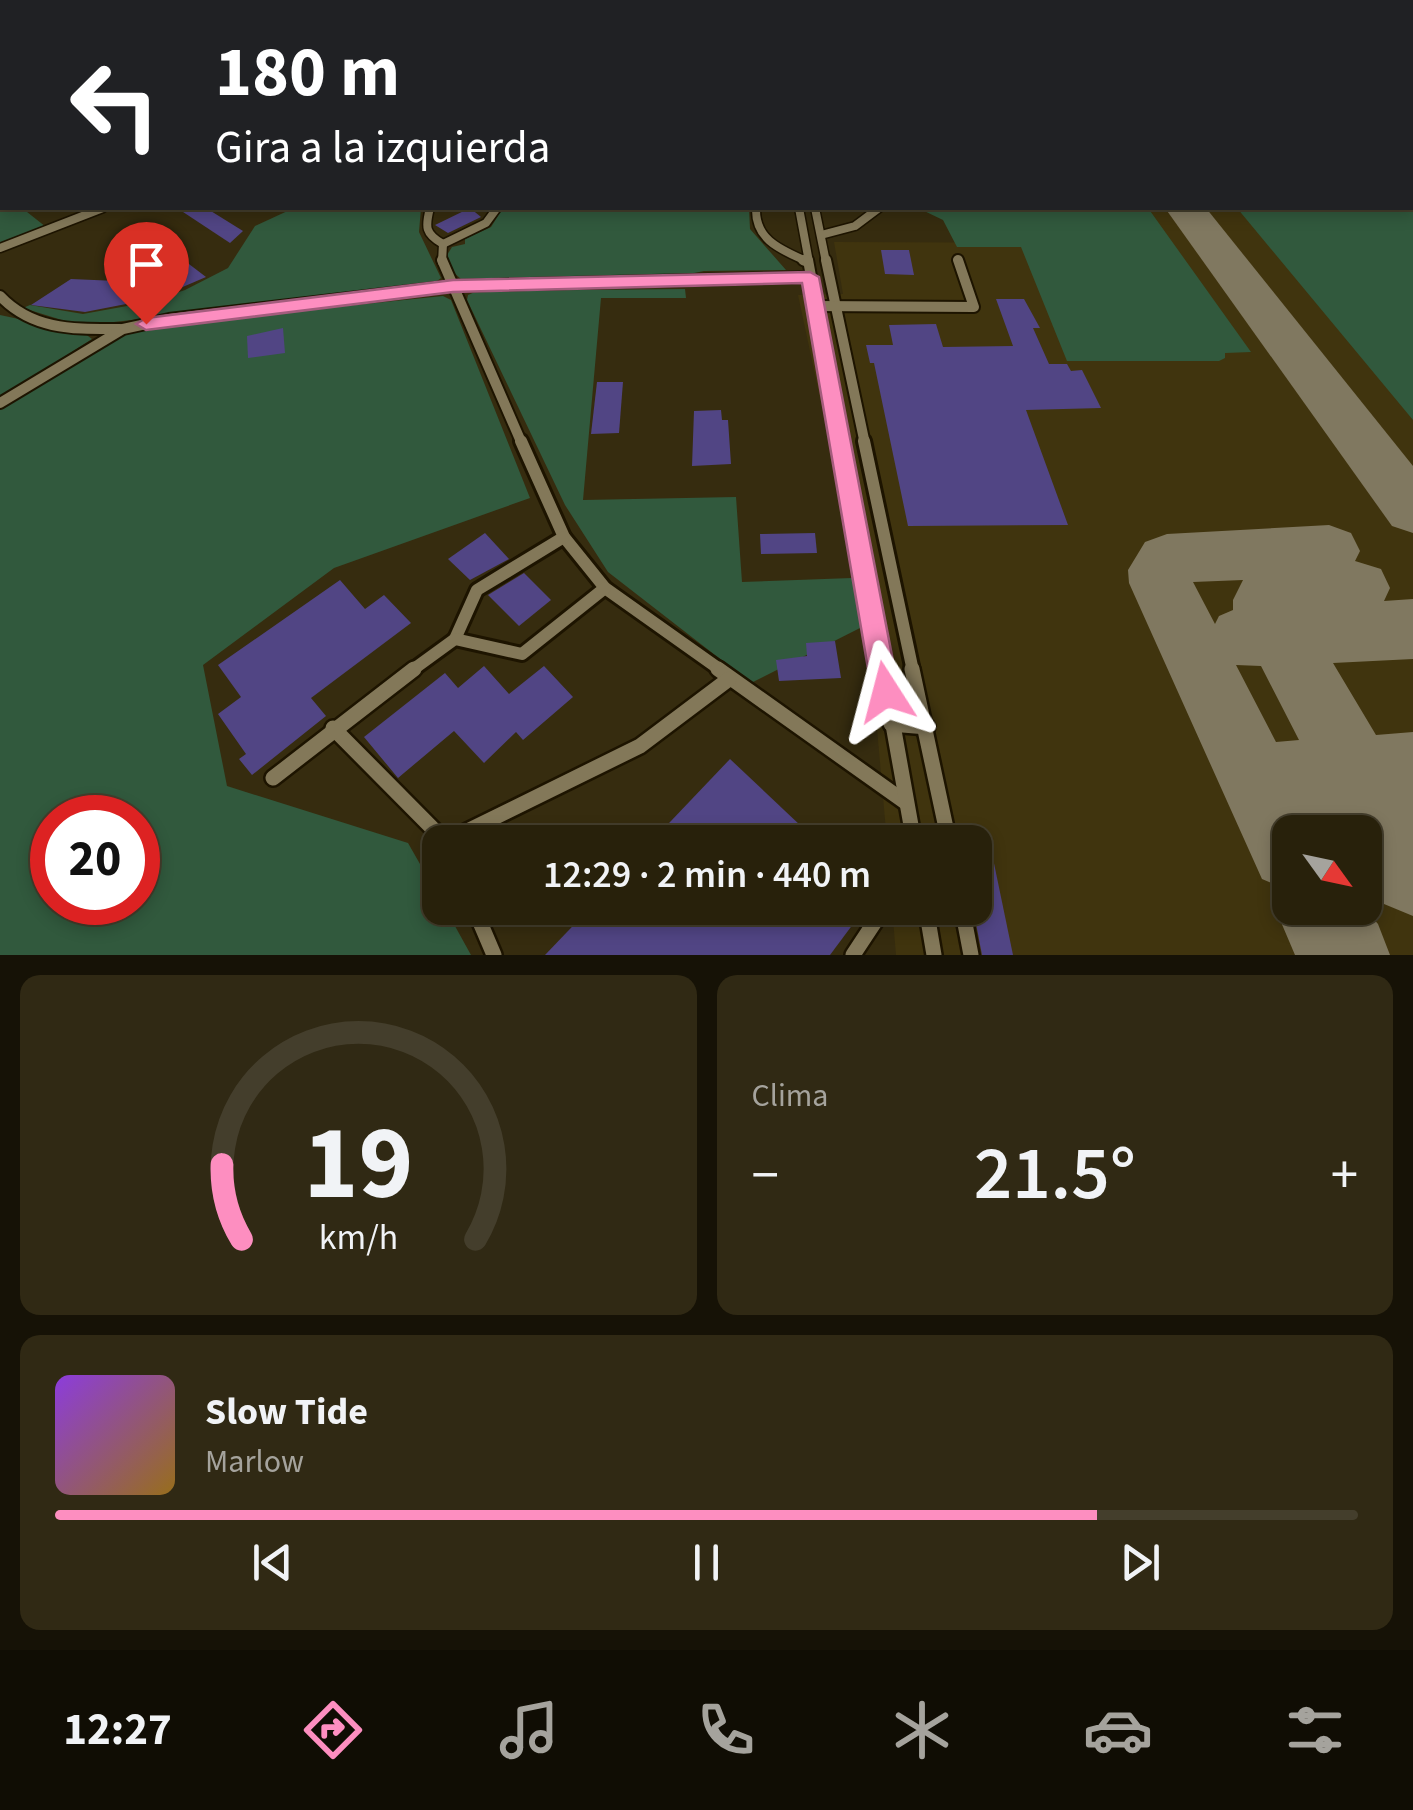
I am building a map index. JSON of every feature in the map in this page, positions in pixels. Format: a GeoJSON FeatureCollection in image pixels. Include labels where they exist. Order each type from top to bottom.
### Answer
{"type":"FeatureCollection","features":[{"type":"Feature","properties":{"kind":"lane"},"geometry":{"type":"LineString","coordinates":[[0,248],[98,210]]}},
{"type":"Feature","properties":{"kind":"lane"},"geometry":{"type":"LineString","coordinates":[[429,210],[425,224],[430,237],[443,244]]}},
{"type":"Feature","properties":{"kind":"lane"},"geometry":{"type":"LineString","coordinates":[[443,244],[486,222],[495,210]]}},
{"type":"Feature","properties":{"kind":"lane"},"geometry":{"type":"LineString","coordinates":[[756,210],[754,220],[761,237],[808,262]]}},
{"type":"Feature","properties":{"kind":"lane"},"geometry":{"type":"LineString","coordinates":[[799,210],[911,825]]}},
{"type":"Feature","properties":{"kind":"lane"},"geometry":{"type":"LineString","coordinates":[[816,210],[947,825]]}},
{"type":"Feature","properties":{"kind":"lane"},"geometry":{"type":"LineString","coordinates":[[821,234],[855,226],[876,210]]}},
{"type":"Feature","properties":{"kind":"lane"},"geometry":{"type":"LineString","coordinates":[[443,244],[442,264],[564,538],[605,588],[906,802]]}},
{"type":"Feature","properties":{"kind":"lane"},"geometry":{"type":"LineString","coordinates":[[815,306],[974,307],[958,258]]}},
{"type":"Feature","properties":{"kind":"lane"},"geometry":{"type":"LineString","coordinates":[[0,296],[20,317],[56,327],[123,329],[169,319],[453,286],[810,277]]}},
{"type":"Feature","properties":{"kind":"lane"},"geometry":{"type":"LineString","coordinates":[[0,402],[123,329]]}},
{"type":"Feature","properties":{"kind":"lane"},"geometry":{"type":"LineString","coordinates":[[273,778],[454,638],[477,590],[564,538]]}},
{"type":"Feature","properties":{"kind":"lane"},"geometry":{"type":"LineString","coordinates":[[454,638],[522,654],[605,588]]}},
{"type":"Feature","properties":{"kind":"lane"},"geometry":{"type":"LineString","coordinates":[[480,825],[640,746],[729,679]]}},
{"type":"Feature","properties":{"kind":"lane"},"geometry":{"type":"LineString","coordinates":[[890,724],[927,726]]}},
{"type":"Feature","properties":{"kind":"lane"},"geometry":{"type":"LineString","coordinates":[[333,728],[429,825]]}},
{"type":"Feature","properties":{"kind":"lane"},"geometry":{"type":"LineString","coordinates":[[481,925],[494,955]]}},
{"type":"Feature","properties":{"kind":"lane"},"geometry":{"type":"LineString","coordinates":[[853,955],[873,925]]}},
{"type":"Feature","properties":{"kind":"lane"},"geometry":{"type":"LineString","coordinates":[[929,925],[934,955]]}},
{"type":"Feature","properties":{"kind":"lane"},"geometry":{"type":"LineString","coordinates":[[965,925],[971,955]]}},
{"type":"Feature","properties":{"kind":"shaded area"},"geometry":{"type":"Polygon","coordinates":[[[1058,210],[1413,210],[1413,955],[896,955],[893,925],[992,925],[992,825],[886,825],[876,717],[841,496],[798,295],[843,294],[834,242],[1075,243],[1058,210]]]}},
{"type":"Feature","properties":{"kind":"green space"},"geometry":{"type":"Polygon","coordinates":[[[0,210],[25,210],[46,227],[0,246],[0,210]]]}},
{"type":"Feature","properties":{"kind":"green space"},"geometry":{"type":"Polygon","coordinates":[[[290,210],[421,210],[419,232],[441,278],[432,285],[400,290],[96,324],[65,321],[23,308],[30,305],[83,314],[149,302],[185,290],[228,268],[255,226],[290,210]]]}},
{"type":"Feature","properties":{"kind":"green space"},"geometry":{"type":"Polygon","coordinates":[[[502,210],[749,210],[750,229],[786,270],[704,271],[675,277],[462,280],[452,271],[447,255],[452,247],[465,244],[465,239],[491,227],[502,210]]]}},
{"type":"Feature","properties":{"kind":"green space"},"geometry":{"type":"Polygon","coordinates":[[[922,210],[1149,210],[1251,352],[1225,353],[1219,361],[1067,361],[1021,247],[957,247],[943,220],[922,210]]]}},
{"type":"Feature","properties":{"kind":"green space"},"geometry":{"type":"Polygon","coordinates":[[[1239,210],[1413,210],[1413,420],[1239,210]]]}},
{"type":"Feature","properties":{"kind":"green space"},"geometry":{"type":"Polygon","coordinates":[[[685,289],[686,298],[601,298],[583,500],[736,497],[742,582],[852,578],[862,627],[751,683],[608,572],[565,505],[467,300],[468,295],[477,291],[685,289]]]}},
{"type":"Feature","properties":{"kind":"green space"},"geometry":{"type":"Polygon","coordinates":[[[443,296],[451,300],[530,498],[334,568],[203,665],[227,786],[408,843],[422,868],[422,925],[454,925],[471,955],[0,955],[0,406],[116,338],[154,326],[443,296]]]}},
{"type":"Feature","properties":{"kind":"green space"},"geometry":{"type":"Polygon","coordinates":[[[0,315],[84,333],[92,339],[0,398],[0,315]]]}},
{"type":"Feature","properties":{"kind":"building"},"geometry":{"type":"Polygon","coordinates":[[[180,210],[209,210],[243,231],[230,243],[180,210]]]}},
{"type":"Feature","properties":{"kind":"building"},"geometry":{"type":"Polygon","coordinates":[[[466,210],[481,217],[448,233],[435,225],[466,210]]]}},
{"type":"Feature","properties":{"kind":"building"},"geometry":{"type":"Polygon","coordinates":[[[881,250],[909,250],[914,275],[885,274],[881,250]]]}},
{"type":"Feature","properties":{"kind":"building"},"geometry":{"type":"Polygon","coordinates":[[[185,261],[206,277],[157,298],[85,312],[31,305],[71,279],[117,281],[185,261]]]}},
{"type":"Feature","properties":{"kind":"building"},"geometry":{"type":"Polygon","coordinates":[[[996,299],[1024,299],[1040,328],[1033,328],[1049,364],[1067,364],[1071,371],[1082,370],[1101,408],[1026,410],[1068,525],[908,526],[874,363],[870,363],[866,345],[893,345],[889,325],[936,324],[943,347],[1013,346],[996,299]]]}},
{"type":"Feature","properties":{"kind":"building"},"geometry":{"type":"Polygon","coordinates":[[[283,328],[285,353],[248,358],[247,336],[283,328]]]}},
{"type":"Feature","properties":{"kind":"building"},"geometry":{"type":"Polygon","coordinates":[[[597,382],[623,382],[619,433],[591,434],[597,382]]]}},
{"type":"Feature","properties":{"kind":"building"},"geometry":{"type":"Polygon","coordinates":[[[721,410],[722,420],[728,420],[731,464],[692,466],[694,411],[721,410]]]}},
{"type":"Feature","properties":{"kind":"building"},"geometry":{"type":"Polygon","coordinates":[[[485,533],[509,559],[470,580],[448,559],[485,533]]]}},
{"type":"Feature","properties":{"kind":"building"},"geometry":{"type":"Polygon","coordinates":[[[815,533],[817,553],[761,554],[760,534],[815,533]]]}},
{"type":"Feature","properties":{"kind":"building"},"geometry":{"type":"Polygon","coordinates":[[[524,573],[551,600],[519,626],[488,595],[524,573]]]}},
{"type":"Feature","properties":{"kind":"building"},"geometry":{"type":"Polygon","coordinates":[[[340,580],[365,609],[384,595],[411,623],[311,698],[326,716],[252,775],[239,759],[246,754],[218,714],[241,697],[218,665],[340,580]]]}},
{"type":"Feature","properties":{"kind":"building"},"geometry":{"type":"Polygon","coordinates":[[[835,641],[841,678],[779,681],[776,660],[807,656],[806,643],[835,641]]]}},
{"type":"Feature","properties":{"kind":"building"},"geometry":{"type":"Polygon","coordinates":[[[484,666],[509,694],[544,666],[573,697],[523,740],[516,732],[484,763],[454,731],[398,778],[364,737],[445,673],[458,688],[484,666]]]}},
{"type":"Feature","properties":{"kind":"building"},"geometry":{"type":"Polygon","coordinates":[[[730,759],[800,825],[667,825],[730,759]]]}},
{"type":"Feature","properties":{"kind":"building"},"geometry":{"type":"Polygon","coordinates":[[[992,854],[1013,955],[982,955],[976,925],[992,925],[992,854]]]}},
{"type":"Feature","properties":{"kind":"building"},"geometry":{"type":"Polygon","coordinates":[[[574,925],[852,925],[830,955],[545,955],[574,925]]]}},
{"type":"Feature","properties":{"kind":"taxiway"},"geometry":{"type":"LineString","coordinates":[[1187,210],[1413,509]]}},
{"type":"Feature","properties":{"kind":"taxiway"},"geometry":{"type":"LineString","coordinates":[[1273,815],[1161,583],[1160,570],[1167,560],[1180,557],[1329,551]]}},
{"type":"Feature","properties":{"kind":"taxiway"},"geometry":{"type":"LineString","coordinates":[[1280,635],[1266,610],[1266,600],[1275,593],[1358,588]]}},
{"type":"Feature","properties":{"kind":"taxiway"},"geometry":{"type":"LineString","coordinates":[[1280,635],[1413,629]]}},
{"type":"Feature","properties":{"kind":"taxiway"},"geometry":{"type":"LineString","coordinates":[[1243,637],[1280,635]]}},
{"type":"Feature","properties":{"kind":"taxiway"},"geometry":{"type":"LineString","coordinates":[[1280,635],[1357,774]]}},
{"type":"Feature","properties":{"kind":"taxiway"},"geometry":{"type":"LineString","coordinates":[[1357,774],[1413,770]]}},
{"type":"Feature","properties":{"kind":"taxiway"},"geometry":{"type":"LineString","coordinates":[[1257,781],[1357,774]]}},
{"type":"Feature","properties":{"kind":"taxiway"},"geometry":{"type":"LineString","coordinates":[[1357,774],[1413,875]]}},
{"type":"Feature","properties":{"kind":"taxiway"},"geometry":{"type":"LineString","coordinates":[[1325,925],[1347,955]]}},
{"type":"Feature","properties":{"kind":"route"},"geometry":{"type":"LineString","coordinates":[[146,324],[453,286],[810,277],[886,692]]}}]}
